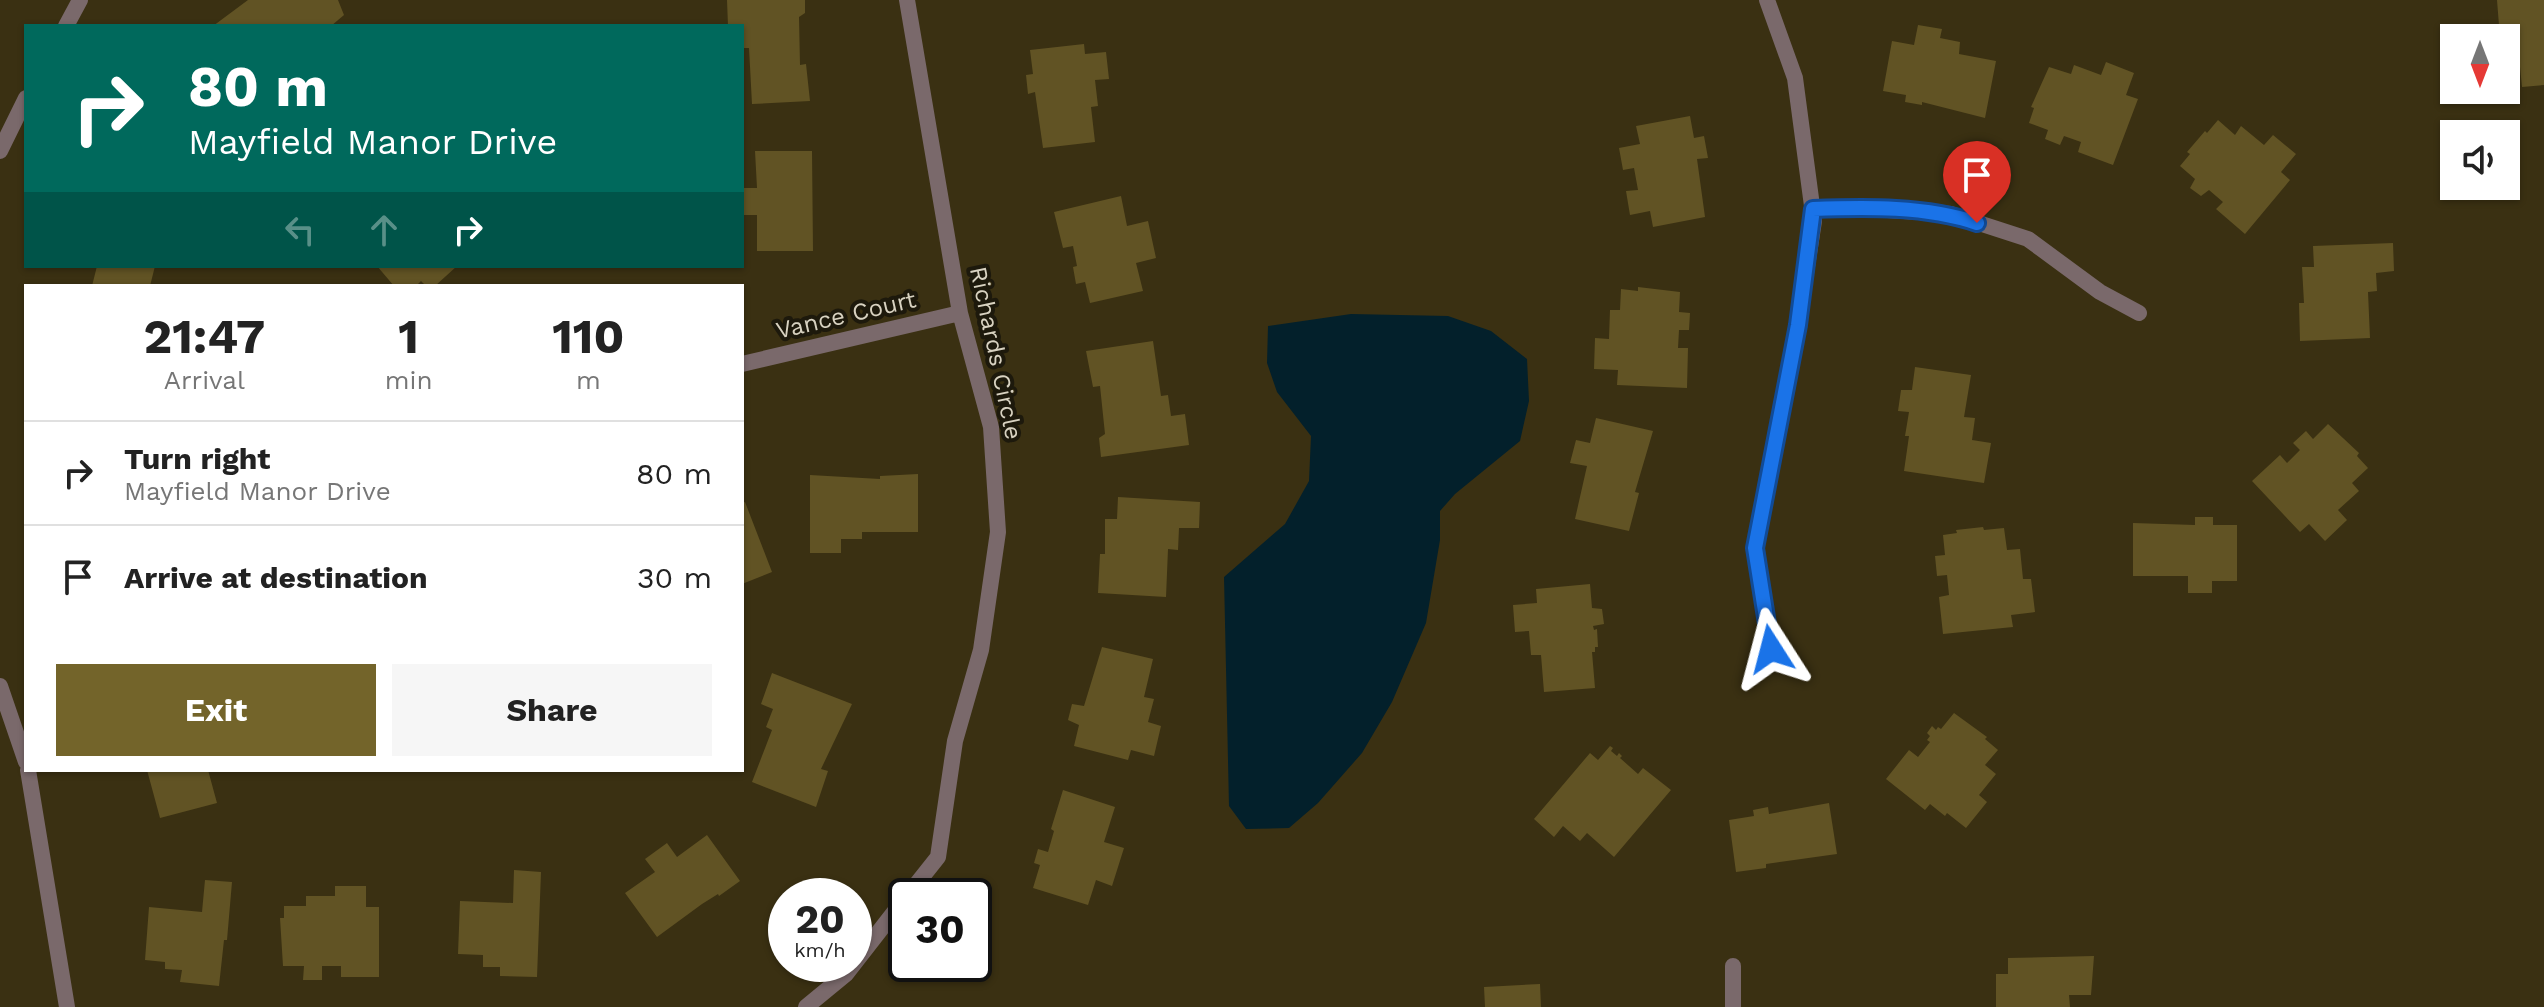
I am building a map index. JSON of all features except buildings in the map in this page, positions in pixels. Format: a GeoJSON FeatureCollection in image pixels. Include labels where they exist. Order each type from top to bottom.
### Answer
{"type":"FeatureCollection","features":[{"type":"Feature","properties":{"kind":"street"},"geometry":{"type":"LineString","coordinates":[[67,24],[80,0]]}},
{"type":"Feature","properties":{"kind":"street","name":"Richards Circle"},"geometry":{"type":"LineString","coordinates":[[907,0],[960,313],[991,427],[998,532],[981,650],[955,741],[938,857],[922,878]]}},
{"type":"Feature","properties":{"kind":"street"},"geometry":{"type":"LineString","coordinates":[[1767,0],[1795,78],[1813,209],[1798,325],[1755,548],[1771,649]]}},
{"type":"Feature","properties":{"kind":"street"},"geometry":{"type":"LineString","coordinates":[[0,151],[24,102]]}},
{"type":"Feature","properties":{"kind":"street"},"geometry":{"type":"LineString","coordinates":[[1813,209],[1856,208],[1951,214],[2028,239],[2100,292],[2139,313]]}},
{"type":"Feature","properties":{"kind":"street","name":"Vance Court"},"geometry":{"type":"LineString","coordinates":[[744,364],[960,313]]}},
{"type":"Feature","properties":{"kind":"street"},"geometry":{"type":"LineString","coordinates":[[0,686],[24,756]]}},
{"type":"Feature","properties":{"kind":"street"},"geometry":{"type":"LineString","coordinates":[[28,772],[67,1007]]}},
{"type":"Feature","properties":{"kind":"street","name":"Richards Circle"},"geometry":{"type":"LineString","coordinates":[[806,1007],[846,974],[888,921]]}},
{"type":"Feature","properties":{"kind":"street"},"geometry":{"type":"LineString","coordinates":[[1733,966],[1733,1007]]}},
{"type":"Feature","properties":{"kind":"water"},"geometry":{"type":"Polygon","coordinates":[[[1351,314],[1448,316],[1491,331],[1527,359],[1529,401],[1520,441],[1455,494],[1440,511],[1440,540],[1426,623],[1392,702],[1362,753],[1318,803],[1289,828],[1246,829],[1229,806],[1224,577],[1285,524],[1309,481],[1311,436],[1277,392],[1267,363],[1268,326],[1351,314]]]}},
{"type":"Feature","properties":{"kind":"route"},"geometry":{"type":"LineString","coordinates":[[1771,649],[1755,548],[1798,325],[1814,221],[1813,209],[1856,208],[1951,214],[1977,223]]}}]}
